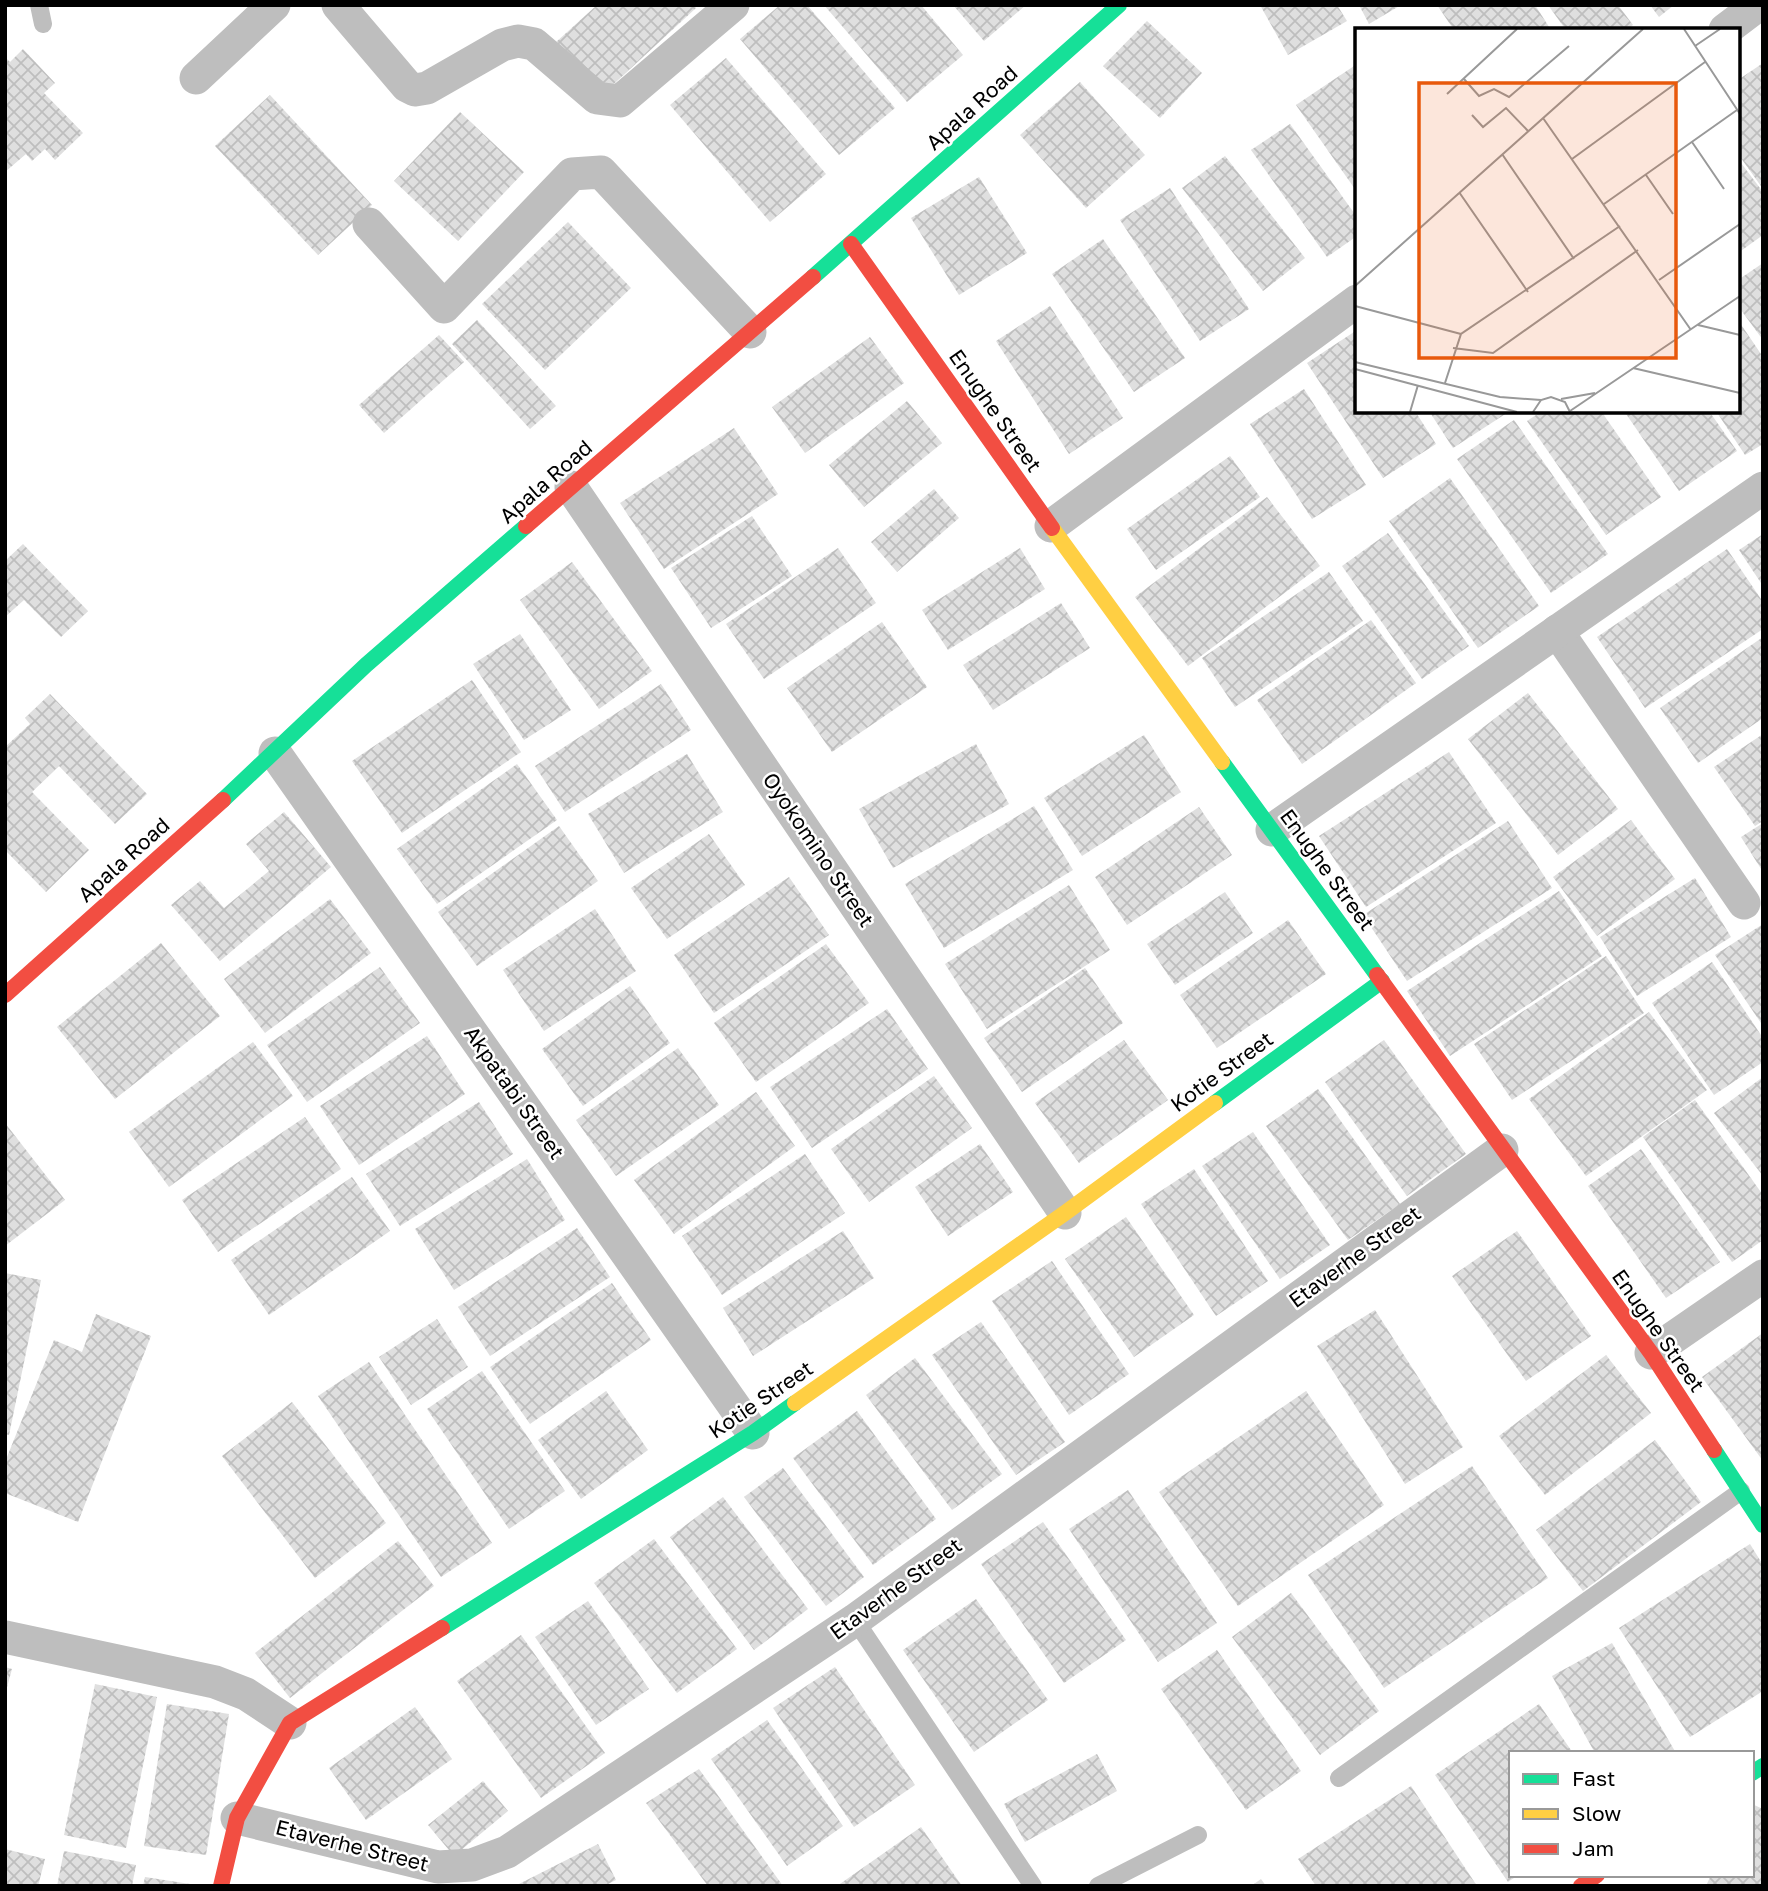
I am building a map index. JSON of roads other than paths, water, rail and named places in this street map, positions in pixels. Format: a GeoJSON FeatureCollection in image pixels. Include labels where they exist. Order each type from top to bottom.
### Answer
{"type":"FeatureCollection","features":[{"type":"Feature","properties":{"kind":"street"},"geometry":{"type":"LineString","coordinates":[[196,78],[274,5]]}},
{"type":"Feature","properties":{"kind":"street"},"geometry":{"type":"LineString","coordinates":[[338,5],[407,86],[415,90],[427,88],[502,45],[518,41],[534,44],[597,98],[608,101],[620,101],[733,5]]}},
{"type":"Feature","properties":{"kind":"street","name":"Apala Road"},"geometry":{"type":"LineString","coordinates":[[5,995],[275,753],[366,665],[851,244],[1119,5]]}},
{"type":"Feature","properties":{"kind":"street"},"geometry":{"type":"LineString","coordinates":[[1728,28],[1758,5]]}},
{"type":"Feature","properties":{"kind":"street"},"geometry":{"type":"LineString","coordinates":[[369,224],[444,307],[572,174],[601,172],[750,332]]}},
{"type":"Feature","properties":{"kind":"street","name":"Enughe Street"},"geometry":{"type":"LineString","coordinates":[[851,244],[1051,526],[1651,1353],[1763,1525]]}},
{"type":"Feature","properties":{"kind":"street"},"geometry":{"type":"LineString","coordinates":[[1051,526],[1355,302]]}},
{"type":"Feature","properties":{"kind":"street","name":"Oyokomino Street"},"geometry":{"type":"LineString","coordinates":[[571,488],[1065,1213]]}},
{"type":"Feature","properties":{"kind":"street"},"geometry":{"type":"LineString","coordinates":[[1272,830],[1763,488]]}},
{"type":"Feature","properties":{"kind":"street"},"geometry":{"type":"LineString","coordinates":[[1557,631],[1744,904]]}},
{"type":"Feature","properties":{"kind":"street","name":"Akpatabi Street"},"geometry":{"type":"LineString","coordinates":[[275,753],[753,1433]]}},
{"type":"Feature","properties":{"kind":"street","name":"Kotie Street"},"geometry":{"type":"LineString","coordinates":[[221,1886],[237,1818],[290,1723],[753,1433],[1065,1213],[1382,981]]}},
{"type":"Feature","properties":{"kind":"street","name":"Etaverhe Street"},"geometry":{"type":"LineString","coordinates":[[237,1818],[438,1867],[472,1865],[507,1852],[855,1620],[1502,1150]]}},
{"type":"Feature","properties":{"kind":"street"},"geometry":{"type":"LineString","coordinates":[[1651,1353],[1763,1276]]}},
{"type":"Feature","properties":{"kind":"street"},"geometry":{"type":"LineString","coordinates":[[5,1637],[215,1682],[246,1694],[290,1723]]}},
{"type":"Feature","properties":{"kind":"lane"},"geometry":{"type":"LineString","coordinates":[[39,5],[43,24]]}},
{"type":"Feature","properties":{"kind":"lane"},"geometry":{"type":"LineString","coordinates":[[1339,1778],[1741,1491]]}},
{"type":"Feature","properties":{"kind":"lane"},"geometry":{"type":"LineString","coordinates":[[855,1620],[1034,1886]]}},
{"type":"Feature","properties":{"kind":"lane"},"geometry":{"type":"LineString","coordinates":[[1098,1886],[1198,1835]]}}]}
